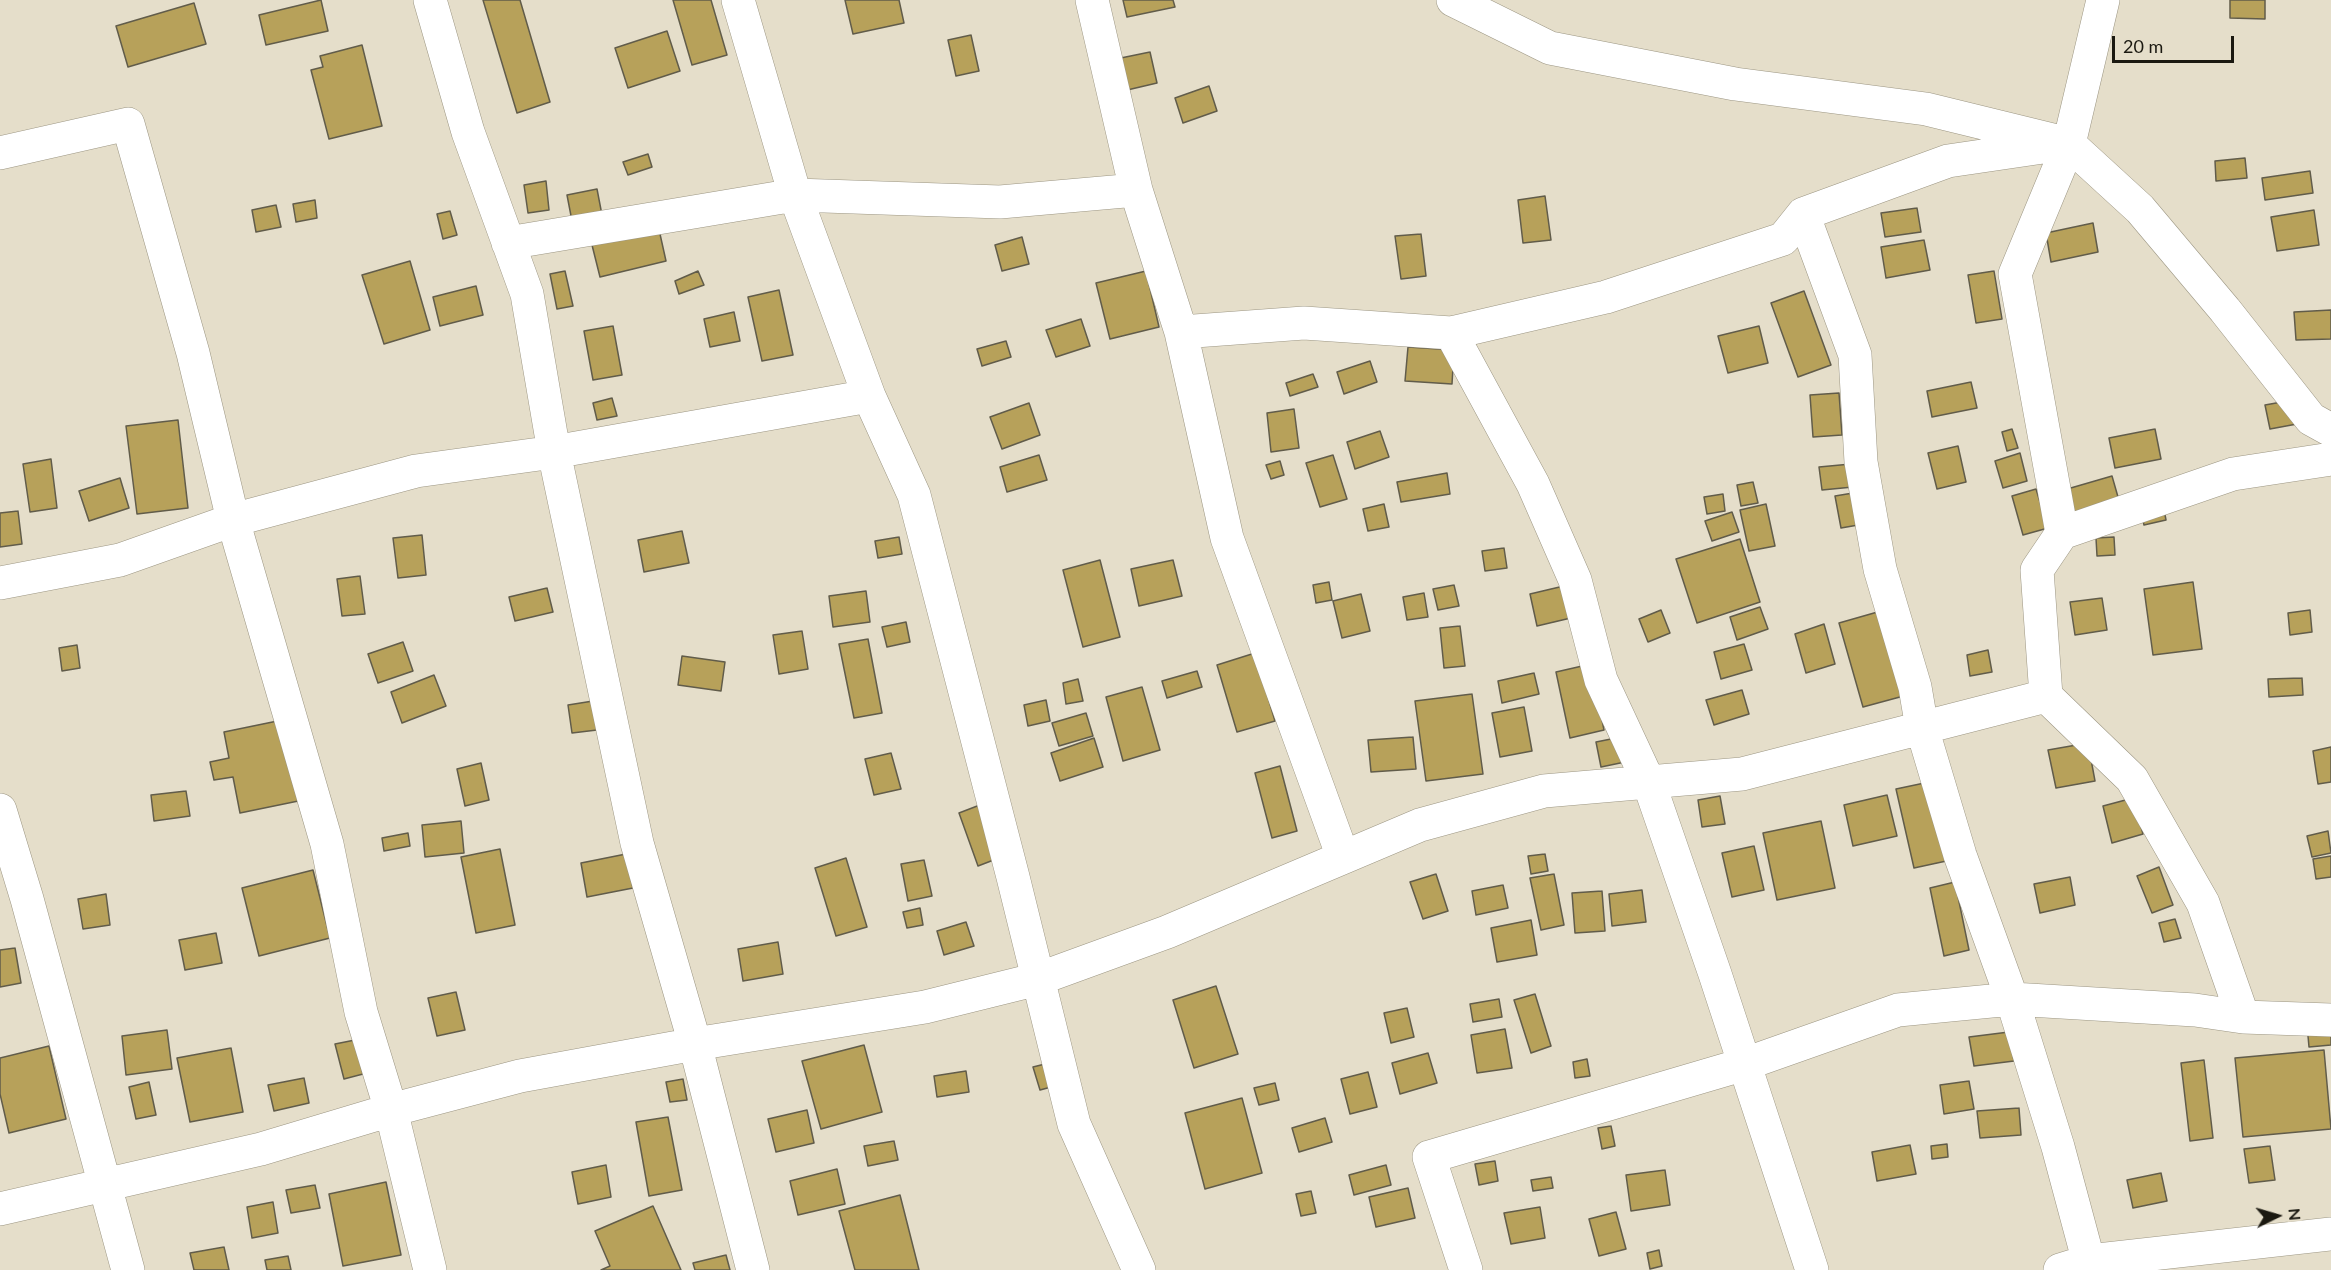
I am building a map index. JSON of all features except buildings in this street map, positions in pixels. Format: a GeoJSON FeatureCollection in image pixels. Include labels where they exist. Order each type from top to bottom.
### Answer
{"type":"FeatureCollection","features":[{"type":"Feature","properties":{"kind":"street"},"geometry":{"type":"LineString","coordinates":[[430,0],[468,132],[527,294],[554,452],[637,843],[695,1044],[753,1270]]}},
{"type":"Feature","properties":{"kind":"street"},"geometry":{"type":"LineString","coordinates":[[738,0],[795,195],[869,396],[914,495],[1074,1124],[1135,1269]]}},
{"type":"Feature","properties":{"kind":"street"},"geometry":{"type":"LineString","coordinates":[[1092,0],[1136,190],[1181,332],[1227,538],[1343,857]]}},
{"type":"Feature","properties":{"kind":"street"},"geometry":{"type":"LineString","coordinates":[[1453,0],[1550,48],[1735,84],[1926,109],[2069,144],[2140,209],[2226,310],[2311,419],[2331,430]]}},
{"type":"Feature","properties":{"kind":"street"},"geometry":{"type":"LineString","coordinates":[[2062,533],[2015,274],[2069,144],[2103,0]]}},
{"type":"Feature","properties":{"kind":"street"},"geometry":{"type":"LineString","coordinates":[[0,153],[128,124],[193,353],[234,520],[327,844],[361,1012],[391,1110],[430,1270]]}},
{"type":"Feature","properties":{"kind":"street"},"geometry":{"type":"LineString","coordinates":[[1181,332],[1304,323],[1451,333],[1606,297],[1783,239],[1803,214],[1948,161],[2069,144]]}},
{"type":"Feature","properties":{"kind":"street"},"geometry":{"type":"LineString","coordinates":[[508,243],[795,195],[999,201],[1136,190]]}},
{"type":"Feature","properties":{"kind":"street"},"geometry":{"type":"LineString","coordinates":[[1803,214],[1855,355],[1861,462],[1880,569],[1915,687],[1922,728],[1960,855],[2012,999],[2058,1147],[2080,1267],[2331,1234]]}},
{"type":"Feature","properties":{"kind":"street"},"geometry":{"type":"LineString","coordinates":[[1451,333],[1533,484],[1575,580],[1601,680],[1649,783],[1745,1064],[1812,1270]]}},
{"type":"Feature","properties":{"kind":"street"},"geometry":{"type":"LineString","coordinates":[[0,583],[120,560],[234,520],[416,471],[554,452],[869,396]]}},
{"type":"Feature","properties":{"kind":"street"},"geometry":{"type":"LineString","coordinates":[[2243,1017],[2203,903],[2132,779],[2046,696],[2037,570],[2062,533],[2233,474],[2331,459]]}},
{"type":"Feature","properties":{"kind":"street"},"geometry":{"type":"LineString","coordinates":[[0,1209],[261,1149],[391,1110],[520,1076],[695,1044],[925,1007],[1038,978],[1167,932],[1420,825],[1544,791],[1742,774],[2046,696]]}},
{"type":"Feature","properties":{"kind":"street"},"geometry":{"type":"LineString","coordinates":[[0,810],[27,899],[128,1270]]}},
{"type":"Feature","properties":{"kind":"street"},"geometry":{"type":"LineString","coordinates":[[1466,1270],[1430,1157],[1745,1064],[1898,1011],[2012,999],[2195,1010],[2243,1017],[2331,1020]]}}]}
